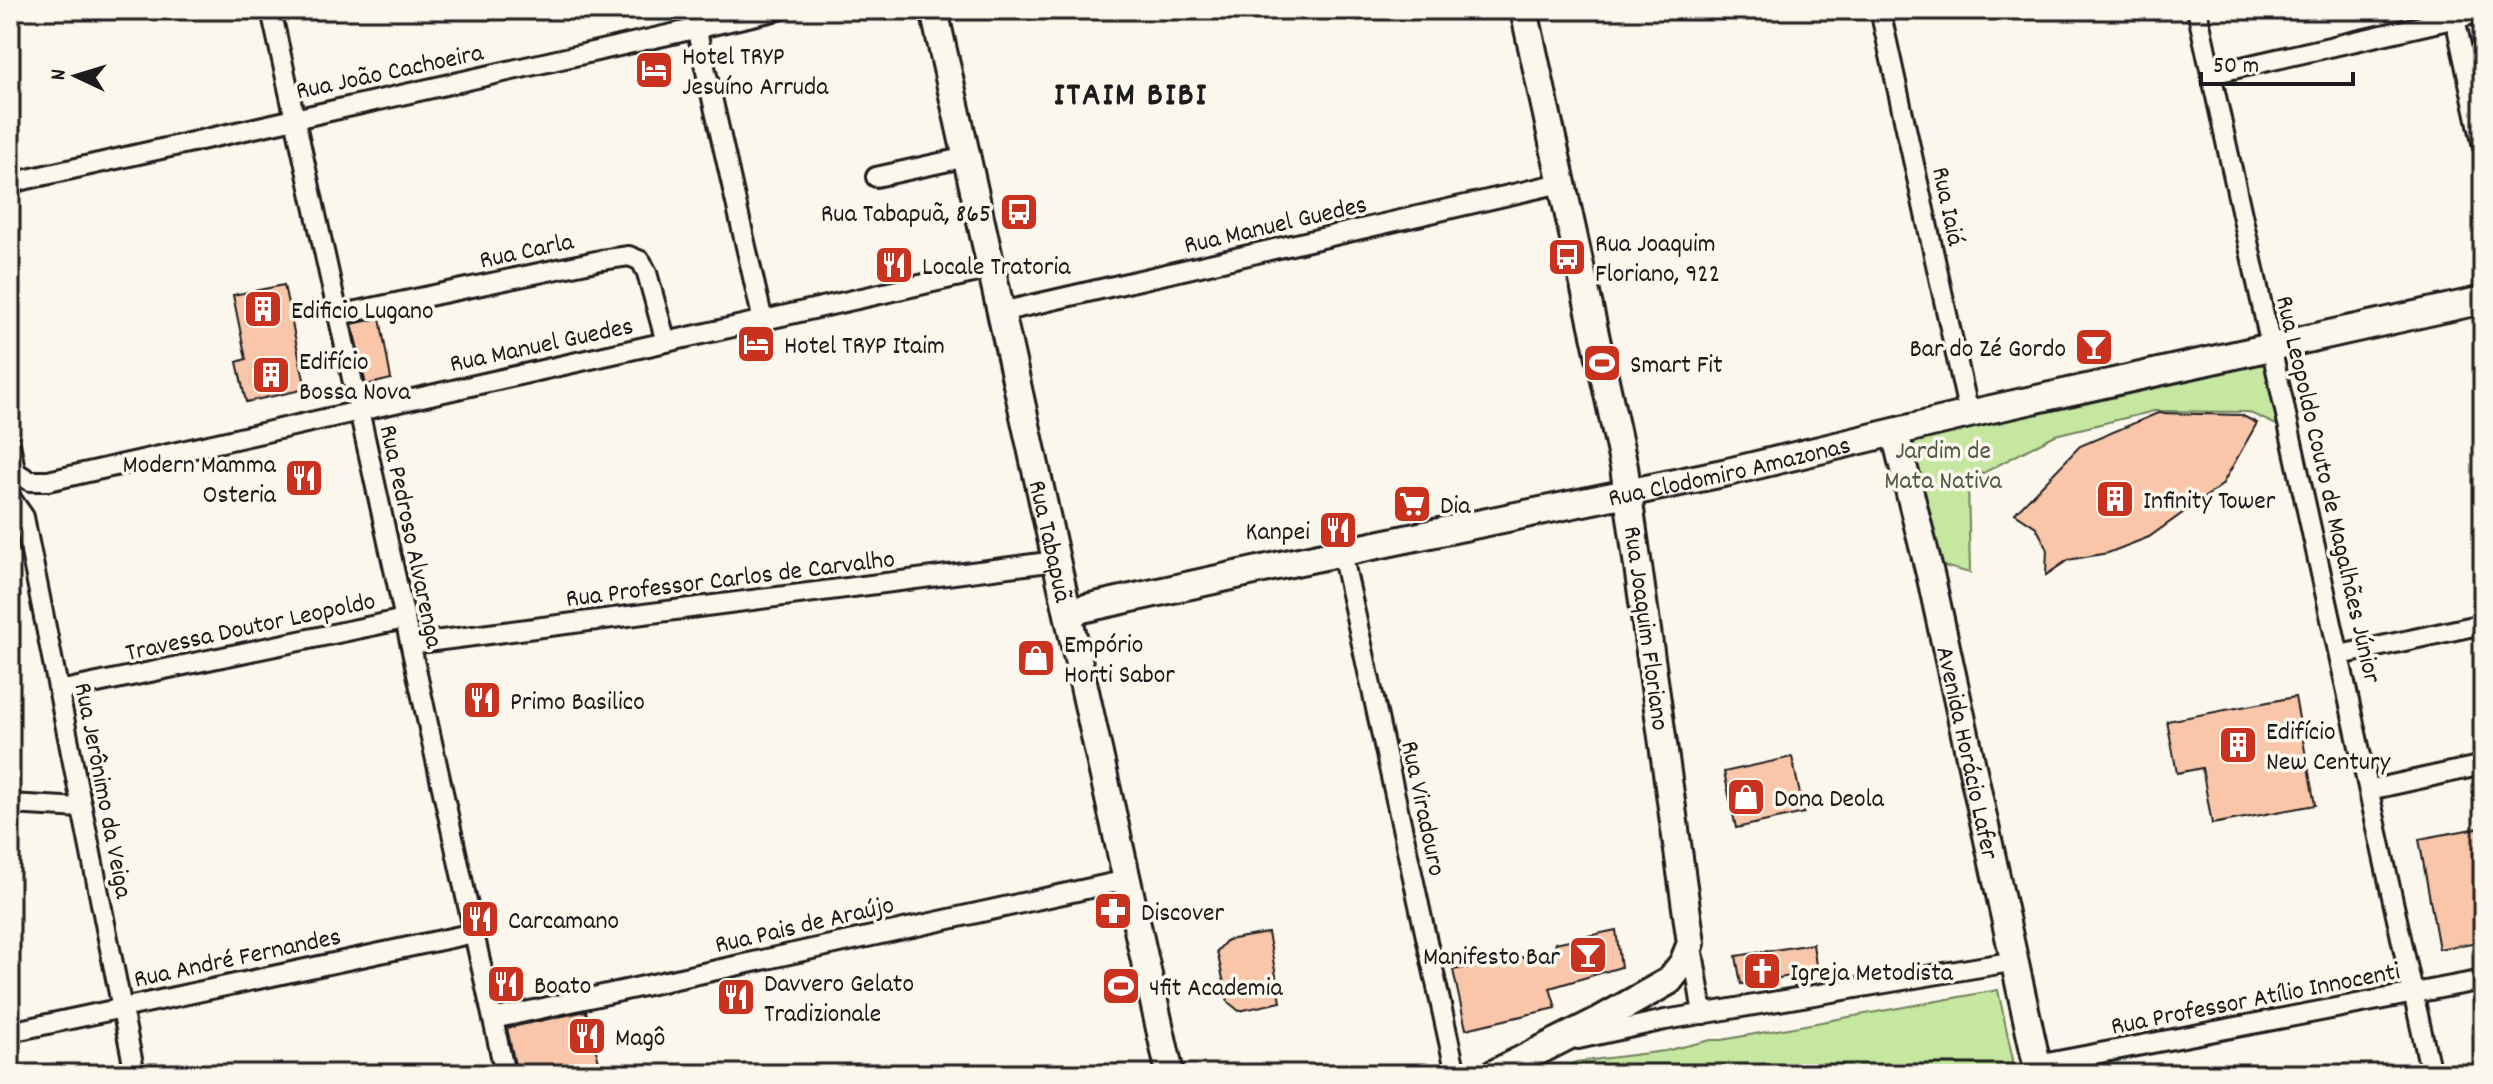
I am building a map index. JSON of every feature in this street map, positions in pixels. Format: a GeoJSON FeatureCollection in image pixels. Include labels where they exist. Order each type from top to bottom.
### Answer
{"type":"FeatureCollection","features":[{"type":"Feature","properties":{"kind":"street","name":"Rua Pedroso Alvarenga"},"geometry":{"type":"LineString","coordinates":[[271,10],[505,1074]]}},
{"type":"Feature","properties":{"kind":"street"},"geometry":{"type":"LineString","coordinates":[[692,10],[763,321]]}},
{"type":"Feature","properties":{"kind":"street","name":"Rua João Cachoeira"},"geometry":{"type":"LineString","coordinates":[[10,183],[779,10]]}},
{"type":"Feature","properties":{"kind":"street","name":"Rua Tabapuã"},"geometry":{"type":"LineString","coordinates":[[934,10],[1170,1074]]}},
{"type":"Feature","properties":{"kind":"street","name":"Rua Joaquim Floriano"},"geometry":{"type":"LineString","coordinates":[[1524,10],[1628,492],[1703,1014]]}},
{"type":"Feature","properties":{"kind":"street","name":"Rua Iaiá"},"geometry":{"type":"LineString","coordinates":[[1880,10],[1969,414]]}},
{"type":"Feature","properties":{"kind":"street","name":"Rua Leopoldo Couto de Magalhães Júnior"},"geometry":{"type":"LineString","coordinates":[[2197,10],[2431,1074]]}},
{"type":"Feature","properties":{"kind":"street"},"geometry":{"type":"LineString","coordinates":[[2211,74],[2483,12]]}},
{"type":"Feature","properties":{"kind":"street"},"geometry":{"type":"LineString","coordinates":[[2455,18],[2483,147]]}},
{"type":"Feature","properties":{"kind":"street"},"geometry":{"type":"LineString","coordinates":[[876,177],[967,157]]}},
{"type":"Feature","properties":{"kind":"street","name":"Rua Manuel Guedes"},"geometry":{"type":"LineString","coordinates":[[1001,312],[1561,183]]}},
{"type":"Feature","properties":{"kind":"street","name":"Rua Carla"},"geometry":{"type":"LineString","coordinates":[[338,315],[629,256],[641,261],[647,273],[666,342]]}},
{"type":"Feature","properties":{"kind":"street","name":"Rua Manuel Guedes"},"geometry":{"type":"LineString","coordinates":[[19,478],[48,481],[991,269]]}},
{"type":"Feature","properties":{"kind":"street","name":"Rua Clodomiro Amazonas"},"geometry":{"type":"LineString","coordinates":[[1068,612],[1728,472],[2271,345],[2483,300]]}},
{"type":"Feature","properties":{"kind":"street","name":"Avenida Horácio Lafer"},"geometry":{"type":"LineString","coordinates":[[1895,433],[1931,578],[2038,1070]]}},
{"type":"Feature","properties":{"kind":"street","name":"Rua Jerônimo da Veiga"},"geometry":{"type":"LineString","coordinates":[[10,443],[19,478],[32,490],[24,517]]}},
{"type":"Feature","properties":{"kind":"street","name":"Rua Jerônimo da Veiga"},"geometry":{"type":"LineString","coordinates":[[10,497],[24,517],[135,1074]]}},
{"type":"Feature","properties":{"kind":"street","name":"Rua Viradouro"},"geometry":{"type":"LineString","coordinates":[[1342,553],[1456,1074]]}},
{"type":"Feature","properties":{"kind":"street","name":"Rua Professor Carlos de Carvalho"},"geometry":{"type":"LineString","coordinates":[[411,644],[1056,561]]}},
{"type":"Feature","properties":{"kind":"street","name":"Travessa Doutor Leopoldo"},"geometry":{"type":"LineString","coordinates":[[59,691],[405,619]]}},
{"type":"Feature","properties":{"kind":"street"},"geometry":{"type":"LineString","coordinates":[[2340,655],[2483,624]]}},
{"type":"Feature","properties":{"kind":"street"},"geometry":{"type":"LineString","coordinates":[[2369,790],[2483,765]]}},
{"type":"Feature","properties":{"kind":"street"},"geometry":{"type":"LineString","coordinates":[[10,804],[82,808]]}},
{"type":"Feature","properties":{"kind":"street","name":"Rua Pais de Araújo"},"geometry":{"type":"LineString","coordinates":[[493,1019],[1127,880]]}},
{"type":"Feature","properties":{"kind":"street","name":"Rua André Fernandes"},"geometry":{"type":"LineString","coordinates":[[10,1032],[474,933]]}},
{"type":"Feature","properties":{"kind":"street"},"geometry":{"type":"LineString","coordinates":[[1493,1074],[1669,981],[1683,963],[1691,943]]}},
{"type":"Feature","properties":{"kind":"street"},"geometry":{"type":"LineString","coordinates":[[1551,1045],[1703,1014],[2016,961]]}},
{"type":"Feature","properties":{"kind":"street","name":"Rua Professor Atílio Innocenti"},"geometry":{"type":"LineString","coordinates":[[2038,1070],[2483,980]]}},
{"type":"Feature","properties":{"kind":"green space","name":"Jardim de Mata Nativa"},"geometry":{"type":"Polygon","coordinates":[[[2264,356],[2281,427],[2248,412],[2154,411],[2055,435],[1968,481],[1970,573],[1932,563],[1907,441],[2264,356]]]}},
{"type":"Feature","properties":{"kind":"green space"},"geometry":{"type":"Polygon","coordinates":[[[1998,990],[2016,1074],[1552,1074],[1576,1062],[1665,1051],[1711,1040],[1998,990]]]}},
{"type":"Feature","properties":{"kind":"building"},"geometry":{"type":"Polygon","coordinates":[[[284,285],[306,389],[246,402],[237,362],[246,359],[233,295],[284,285]]]}},
{"type":"Feature","properties":{"kind":"building"},"geometry":{"type":"Polygon","coordinates":[[[380,318],[391,379],[366,385],[352,324],[380,318]]]}},
{"type":"Feature","properties":{"kind":"building","name":"Infinity Tower"},"geometry":{"type":"Polygon","coordinates":[[[2158,413],[2241,415],[2257,423],[2222,485],[2149,537],[2108,553],[2068,560],[2046,575],[2047,548],[2036,527],[2015,513],[2080,446],[2158,413]]]}},
{"type":"Feature","properties":{"kind":"building","name":"Edifício New Century"},"geometry":{"type":"Polygon","coordinates":[[[2295,697],[2315,805],[2212,824],[2202,768],[2177,773],[2167,721],[2295,697]]]}},
{"type":"Feature","properties":{"kind":"building"},"geometry":{"type":"Polygon","coordinates":[[[1792,757],[1804,813],[1736,828],[1724,772],[1792,757]]]}},
{"type":"Feature","properties":{"kind":"building"},"geometry":{"type":"Polygon","coordinates":[[[2483,827],[2483,941],[2439,949],[2419,839],[2483,827]]]}},
{"type":"Feature","properties":{"kind":"building"},"geometry":{"type":"Polygon","coordinates":[[[1616,930],[1621,967],[1550,988],[1556,1008],[1466,1029],[1453,970],[1556,951],[1555,943],[1616,930]]]}},
{"type":"Feature","properties":{"kind":"building"},"geometry":{"type":"Polygon","coordinates":[[[1268,933],[1281,1002],[1239,1011],[1228,1002],[1217,951],[1227,940],[1268,933]]]}},
{"type":"Feature","properties":{"kind":"building"},"geometry":{"type":"Polygon","coordinates":[[[1813,944],[1817,972],[1741,984],[1736,956],[1813,944]]]}},
{"type":"Feature","properties":{"kind":"building"},"geometry":{"type":"Polygon","coordinates":[[[586,1011],[602,1074],[517,1074],[507,1028],[586,1011]]]}},
{"type":"Feature","properties":{"kind":"place","name":"Hotel TRYP Jesuíno Arruda"},"geometry":{"type":"Point","coordinates":[654,70]}},
{"type":"Feature","properties":{"kind":"place","name":"Rua Tabapuã, 865"},"geometry":{"type":"Point","coordinates":[1019,212]}},
{"type":"Feature","properties":{"kind":"place","name":"Rua Joaquim Floriano, 922"},"geometry":{"type":"Point","coordinates":[1567,257]}},
{"type":"Feature","properties":{"kind":"place","name":"Locale Tratoria"},"geometry":{"type":"Point","coordinates":[894,265]}},
{"type":"Feature","properties":{"kind":"place","name":"Edificio Lugano"},"geometry":{"type":"Point","coordinates":[263,309]}},
{"type":"Feature","properties":{"kind":"place","name":"Hotel TRYP Itaim"},"geometry":{"type":"Point","coordinates":[756,344]}},
{"type":"Feature","properties":{"kind":"place","name":"Bar do Zé Gordo"},"geometry":{"type":"Point","coordinates":[2094,347]}},
{"type":"Feature","properties":{"kind":"place","name":"Smart Fit"},"geometry":{"type":"Point","coordinates":[1602,363]}},
{"type":"Feature","properties":{"kind":"place","name":"Edifício Bossa Nova"},"geometry":{"type":"Point","coordinates":[271,375]}},
{"type":"Feature","properties":{"kind":"place","name":"Modern Mamma Osteria"},"geometry":{"type":"Point","coordinates":[304,478]}},
{"type":"Feature","properties":{"kind":"place","name":"Infinity Tower"},"geometry":{"type":"Point","coordinates":[2115,499]}},
{"type":"Feature","properties":{"kind":"place","name":"Dia"},"geometry":{"type":"Point","coordinates":[1412,504]}},
{"type":"Feature","properties":{"kind":"place","name":"Kanpei"},"geometry":{"type":"Point","coordinates":[1338,530]}},
{"type":"Feature","properties":{"kind":"place","name":"Empório Horti Sabor"},"geometry":{"type":"Point","coordinates":[1036,658]}},
{"type":"Feature","properties":{"kind":"place","name":"Primo Basilico"},"geometry":{"type":"Point","coordinates":[482,700]}},
{"type":"Feature","properties":{"kind":"place","name":"Edifício New Century"},"geometry":{"type":"Point","coordinates":[2238,745]}},
{"type":"Feature","properties":{"kind":"place","name":"Dona Deola"},"geometry":{"type":"Point","coordinates":[1746,797]}},
{"type":"Feature","properties":{"kind":"place","name":"Discover"},"geometry":{"type":"Point","coordinates":[1113,911]}},
{"type":"Feature","properties":{"kind":"place","name":"Carcamano"},"geometry":{"type":"Point","coordinates":[480,919]}},
{"type":"Feature","properties":{"kind":"place","name":"Manifesto Bar"},"geometry":{"type":"Point","coordinates":[1588,955]}},
{"type":"Feature","properties":{"kind":"place","name":"Igreja Metodista"},"geometry":{"type":"Point","coordinates":[1762,971]}},
{"type":"Feature","properties":{"kind":"place","name":"Boato"},"geometry":{"type":"Point","coordinates":[506,984]}},
{"type":"Feature","properties":{"kind":"place","name":"4fit Academia"},"geometry":{"type":"Point","coordinates":[1121,986]}},
{"type":"Feature","properties":{"kind":"place","name":"Davvero Gelato Tradizionale"},"geometry":{"type":"Point","coordinates":[736,997]}},
{"type":"Feature","properties":{"kind":"place","name":"Magô"},"geometry":{"type":"Point","coordinates":[587,1036]}},
{"type":"Feature","properties":{"kind":"district","name":"ITAIM BIBI"},"geometry":{"type":"Point","coordinates":[1131,92]}}]}
